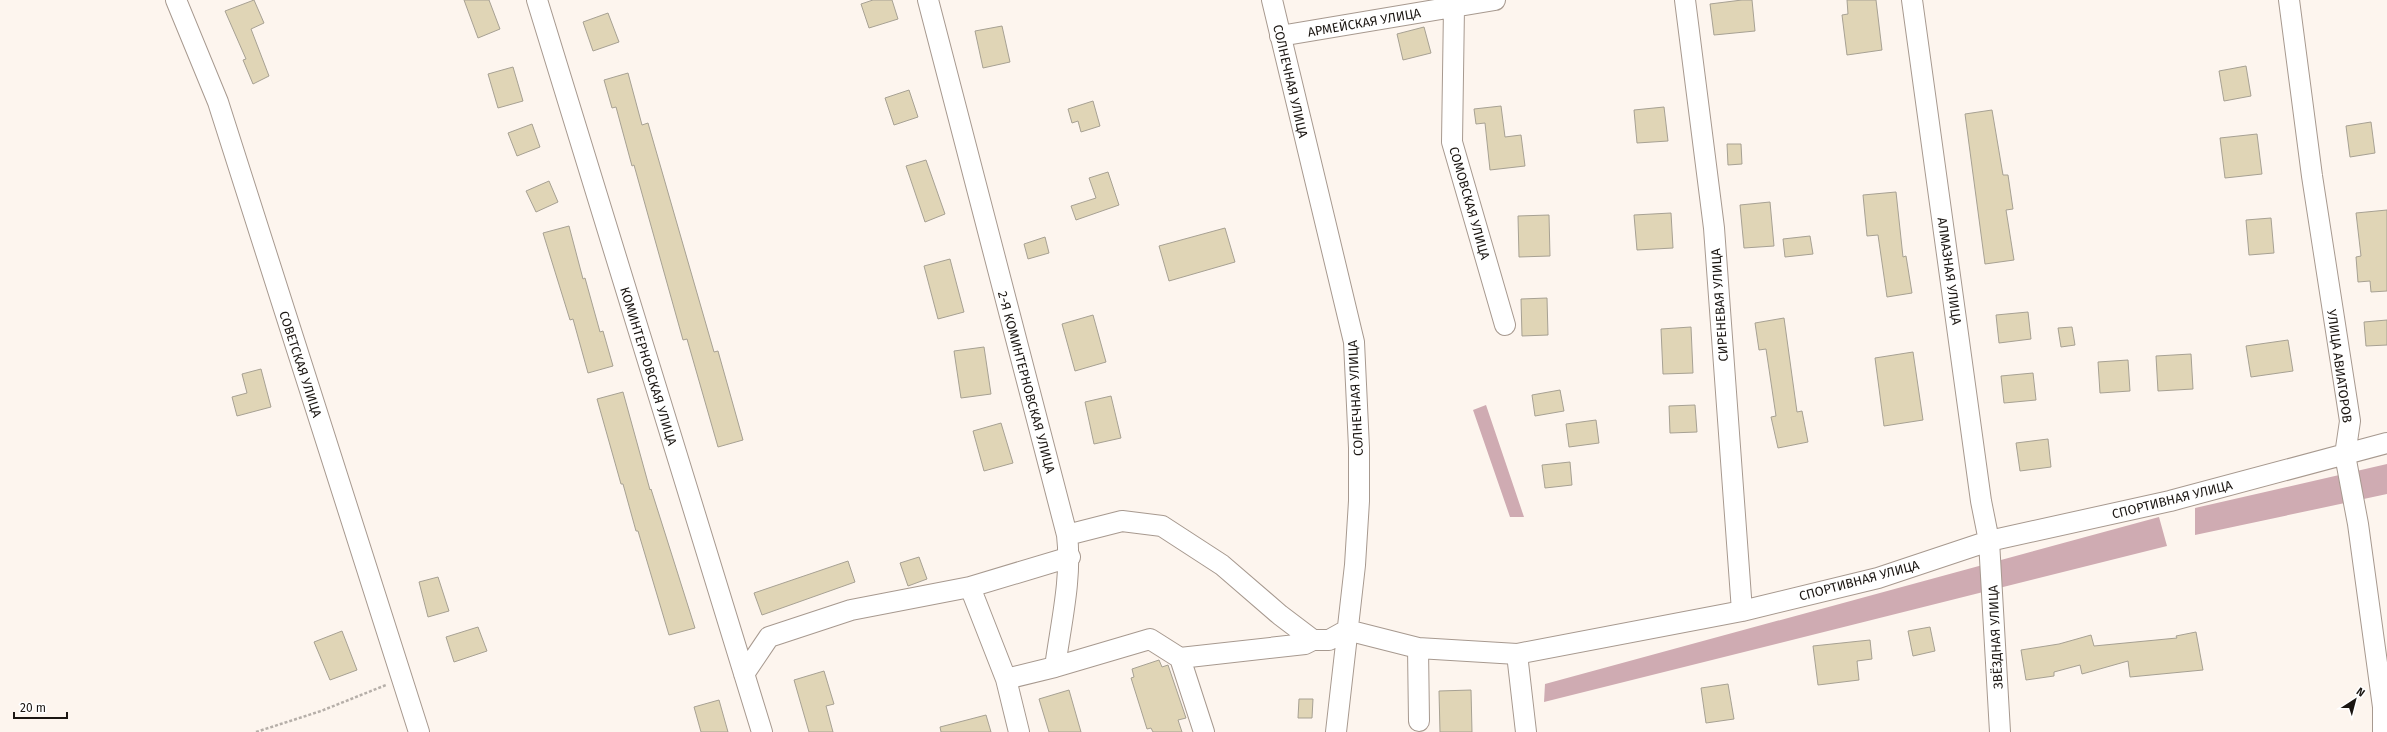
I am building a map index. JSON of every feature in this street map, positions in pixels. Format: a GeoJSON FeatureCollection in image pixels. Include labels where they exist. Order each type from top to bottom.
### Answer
{"type":"FeatureCollection","features":[{"type":"Feature","properties":{"kind":"street","name":"СОВЕТСКАЯ УЛИЦА"},"geometry":{"type":"LineString","coordinates":[[176,0],[218,102],[419,732]]}},
{"type":"Feature","properties":{"kind":"street","name":"КОМИНТЕРНОВСКАЯ УЛИЦА"},"geometry":{"type":"LineString","coordinates":[[537,0],[762,732]]}},
{"type":"Feature","properties":{"kind":"street","name":"2-Я КОМИНТЕРНОВСКАЯ УЛИЦА"},"geometry":{"type":"LineString","coordinates":[[928,0],[1067,535],[1070,556],[1054,667]]}},
{"type":"Feature","properties":{"kind":"street","name":"СОЛНЕЧНАЯ УЛИЦА"},"geometry":{"type":"LineString","coordinates":[[1272,0],[1354,342],[1359,448],[1359,501],[1336,732]]}},
{"type":"Feature","properties":{"kind":"street","name":"АРМЕЙСКАЯ УЛИЦА"},"geometry":{"type":"LineString","coordinates":[[1280,36],[1495,0]]}},
{"type":"Feature","properties":{"kind":"street","name":"СИРЕНЕВАЯ УЛИЦА"},"geometry":{"type":"LineString","coordinates":[[1685,0],[1714,228],[1742,610]]}},
{"type":"Feature","properties":{"kind":"street","name":"АЛМАЗНАЯ УЛИЦА"},"geometry":{"type":"LineString","coordinates":[[1912,0],[1982,501],[1989,541]]}},
{"type":"Feature","properties":{"kind":"street","name":"УЛИЦА АВИАТОРОВ"},"geometry":{"type":"LineString","coordinates":[[2289,0],[2312,176],[2350,421],[2345,455],[2358,524],[2382,707],[2383,732]]}},
{"type":"Feature","properties":{"kind":"street","name":"СОМОВСКАЯ УЛИЦА"},"geometry":{"type":"LineString","coordinates":[[1454,7],[1452,142],[1505,325]]}},
{"type":"Feature","properties":{"kind":"street","name":"СПОРТИВНАЯ УЛИЦА"},"geometry":{"type":"LineString","coordinates":[[1347,630],[1418,648],[1517,654],[1742,610],[1878,578],[1989,541],[2170,501],[2387,443]]}},
{"type":"Feature","properties":{"kind":"street"},"geometry":{"type":"LineString","coordinates":[[1067,535],[1122,521],[1162,526],[1222,565],[1280,615],[1313,640]]}},
{"type":"Feature","properties":{"kind":"street","name":"ЗВЁЗДНАЯ УЛИЦА"},"geometry":{"type":"LineString","coordinates":[[1989,541],[2000,732]]}},
{"type":"Feature","properties":{"kind":"street"},"geometry":{"type":"LineString","coordinates":[[744,674],[769,637],[851,610],[970,587],[1070,556]]}},
{"type":"Feature","properties":{"kind":"street"},"geometry":{"type":"LineString","coordinates":[[970,587],[1006,679],[1019,732]]}},
{"type":"Feature","properties":{"kind":"street"},"geometry":{"type":"LineString","coordinates":[[1006,679],[1054,667],[1150,639],[1180,658],[1305,644],[1313,640],[1329,640],[1347,630]]}},
{"type":"Feature","properties":{"kind":"street"},"geometry":{"type":"LineString","coordinates":[[1418,648],[1419,721]]}},
{"type":"Feature","properties":{"kind":"street"},"geometry":{"type":"LineString","coordinates":[[1517,654],[1526,732]]}},
{"type":"Feature","properties":{"kind":"street"},"geometry":{"type":"LineString","coordinates":[[1180,658],[1204,732]]}},
{"type":"Feature","properties":{"kind":"path"},"geometry":{"type":"LineString","coordinates":[[256,732],[321,711],[401,679]]}},
{"type":"Feature","properties":{"kind":"shaded area"},"geometry":{"type":"Polygon","coordinates":[[[1486,405],[1524,517],[1510,517],[1473,410],[1486,405]]]}},
{"type":"Feature","properties":{"kind":"shaded area"},"geometry":{"type":"Polygon","coordinates":[[[2387,464],[2387,494],[2195,535],[2195,508],[2387,464]]]}},
{"type":"Feature","properties":{"kind":"shaded area"},"geometry":{"type":"Polygon","coordinates":[[[2159,517],[2167,546],[1544,702],[1545,684],[2159,517]]]}},
{"type":"Feature","properties":{"kind":"building"},"geometry":{"type":"Polygon","coordinates":[[[254,0],[264,23],[251,29],[269,76],[253,84],[243,60],[246,59],[225,11],[254,0]]]}},
{"type":"Feature","properties":{"kind":"building"},"geometry":{"type":"Polygon","coordinates":[[[464,0],[489,0],[500,29],[478,38],[464,0]]]}},
{"type":"Feature","properties":{"kind":"building"},"geometry":{"type":"Polygon","coordinates":[[[873,0],[892,0],[898,19],[869,28],[861,4],[873,0]]]}},
{"type":"Feature","properties":{"kind":"building"},"geometry":{"type":"Polygon","coordinates":[[[1752,0],[1755,31],[1714,35],[1710,4],[1752,0]]]}},
{"type":"Feature","properties":{"kind":"building"},"geometry":{"type":"Polygon","coordinates":[[[1847,0],[1876,0],[1882,50],[1847,55],[1842,15],[1848,14],[1847,0]]]}},
{"type":"Feature","properties":{"kind":"building"},"geometry":{"type":"Polygon","coordinates":[[[608,13],[619,42],[593,51],[583,22],[608,13]]]}},
{"type":"Feature","properties":{"kind":"building"},"geometry":{"type":"Polygon","coordinates":[[[1002,26],[1010,62],[983,68],[975,31],[1002,26]]]}},
{"type":"Feature","properties":{"kind":"building"},"geometry":{"type":"Polygon","coordinates":[[[1424,27],[1431,53],[1403,60],[1397,34],[1424,27]]]}},
{"type":"Feature","properties":{"kind":"building"},"geometry":{"type":"Polygon","coordinates":[[[2246,66],[2251,96],[2224,101],[2219,71],[2246,66]]]}},
{"type":"Feature","properties":{"kind":"building"},"geometry":{"type":"Polygon","coordinates":[[[513,67],[523,101],[498,108],[488,74],[513,67]]]}},
{"type":"Feature","properties":{"kind":"building"},"geometry":{"type":"Polygon","coordinates":[[[628,73],[642,125],[648,123],[714,352],[718,351],[743,440],[718,447],[687,339],[683,340],[634,165],[632,166],[616,107],[612,108],[604,80],[628,73]]]}},
{"type":"Feature","properties":{"kind":"building"},"geometry":{"type":"Polygon","coordinates":[[[909,90],[918,117],[894,125],[885,98],[909,90]]]}},
{"type":"Feature","properties":{"kind":"building"},"geometry":{"type":"Polygon","coordinates":[[[1093,101],[1100,126],[1081,132],[1078,121],[1072,123],[1068,109],[1093,101]]]}},
{"type":"Feature","properties":{"kind":"building"},"geometry":{"type":"Polygon","coordinates":[[[1501,106],[1505,137],[1521,135],[1525,166],[1490,170],[1485,123],[1476,124],[1474,109],[1501,106]]]}},
{"type":"Feature","properties":{"kind":"building"},"geometry":{"type":"Polygon","coordinates":[[[1664,107],[1668,141],[1637,143],[1634,110],[1664,107]]]}},
{"type":"Feature","properties":{"kind":"building"},"geometry":{"type":"Polygon","coordinates":[[[1992,110],[2003,175],[2008,175],[2013,209],[2006,210],[2014,260],[1985,264],[1965,114],[1992,110]]]}},
{"type":"Feature","properties":{"kind":"building"},"geometry":{"type":"Polygon","coordinates":[[[2371,122],[2375,153],[2350,157],[2346,126],[2371,122]]]}},
{"type":"Feature","properties":{"kind":"building"},"geometry":{"type":"Polygon","coordinates":[[[532,124],[540,147],[517,156],[508,133],[532,124]]]}},
{"type":"Feature","properties":{"kind":"building"},"geometry":{"type":"Polygon","coordinates":[[[2257,134],[2262,174],[2225,178],[2220,138],[2257,134]]]}},
{"type":"Feature","properties":{"kind":"building"},"geometry":{"type":"Polygon","coordinates":[[[1727,144],[1741,144],[1742,164],[1728,165],[1727,144]]]}},
{"type":"Feature","properties":{"kind":"building"},"geometry":{"type":"Polygon","coordinates":[[[926,160],[945,214],[925,222],[906,166],[926,160]]]}},
{"type":"Feature","properties":{"kind":"building"},"geometry":{"type":"Polygon","coordinates":[[[1108,172],[1119,205],[1076,220],[1071,206],[1096,198],[1089,178],[1108,172]]]}},
{"type":"Feature","properties":{"kind":"building"},"geometry":{"type":"Polygon","coordinates":[[[549,181],[558,202],[536,212],[526,191],[549,181]]]}},
{"type":"Feature","properties":{"kind":"building"},"geometry":{"type":"Polygon","coordinates":[[[1896,192],[1903,257],[1906,256],[1912,293],[1887,297],[1878,235],[1867,236],[1863,195],[1896,192]]]}},
{"type":"Feature","properties":{"kind":"building"},"geometry":{"type":"Polygon","coordinates":[[[1770,202],[1774,246],[1744,248],[1740,205],[1770,202]]]}},
{"type":"Feature","properties":{"kind":"building"},"geometry":{"type":"Polygon","coordinates":[[[2387,210],[2387,291],[2371,292],[2370,281],[2358,282],[2356,257],[2361,256],[2356,213],[2387,210]]]}},
{"type":"Feature","properties":{"kind":"building"},"geometry":{"type":"Polygon","coordinates":[[[1671,213],[1673,248],[1637,250],[1634,215],[1671,213]]]}},
{"type":"Feature","properties":{"kind":"building"},"geometry":{"type":"Polygon","coordinates":[[[1549,215],[1550,256],[1519,257],[1518,216],[1549,215]]]}},
{"type":"Feature","properties":{"kind":"building"},"geometry":{"type":"Polygon","coordinates":[[[2271,218],[2274,253],[2249,255],[2246,220],[2271,218]]]}},
{"type":"Feature","properties":{"kind":"building"},"geometry":{"type":"Polygon","coordinates":[[[569,226],[583,279],[585,278],[600,332],[603,331],[613,366],[588,373],[573,319],[570,320],[543,233],[569,226]]]}},
{"type":"Feature","properties":{"kind":"building"},"geometry":{"type":"Polygon","coordinates":[[[1225,228],[1235,262],[1169,281],[1159,246],[1225,228]]]}},
{"type":"Feature","properties":{"kind":"building"},"geometry":{"type":"Polygon","coordinates":[[[1810,236],[1813,254],[1785,257],[1783,239],[1810,236]]]}},
{"type":"Feature","properties":{"kind":"building"},"geometry":{"type":"Polygon","coordinates":[[[1045,237],[1049,253],[1028,259],[1024,244],[1045,237]]]}},
{"type":"Feature","properties":{"kind":"building"},"geometry":{"type":"Polygon","coordinates":[[[950,259],[964,312],[938,319],[924,266],[950,259]]]}},
{"type":"Feature","properties":{"kind":"building"},"geometry":{"type":"Polygon","coordinates":[[[1547,298],[1548,335],[1522,336],[1521,299],[1547,298]]]}},
{"type":"Feature","properties":{"kind":"building"},"geometry":{"type":"Polygon","coordinates":[[[2028,312],[2031,339],[1999,343],[1996,315],[2028,312]]]}},
{"type":"Feature","properties":{"kind":"building"},"geometry":{"type":"Polygon","coordinates":[[[1093,315],[1106,362],[1075,371],[1062,324],[1093,315]]]}},
{"type":"Feature","properties":{"kind":"building"},"geometry":{"type":"Polygon","coordinates":[[[1784,318],[1797,412],[1802,411],[1808,442],[1778,448],[1771,417],[1776,416],[1766,349],[1759,350],[1755,323],[1784,318]]]}},
{"type":"Feature","properties":{"kind":"building"},"geometry":{"type":"Polygon","coordinates":[[[2387,320],[2387,345],[2366,346],[2364,322],[2387,320]]]}},
{"type":"Feature","properties":{"kind":"building"},"geometry":{"type":"Polygon","coordinates":[[[1691,327],[1693,373],[1663,374],[1661,329],[1691,327]]]}},
{"type":"Feature","properties":{"kind":"building"},"geometry":{"type":"Polygon","coordinates":[[[2072,327],[2075,345],[2061,347],[2058,328],[2072,327]]]}},
{"type":"Feature","properties":{"kind":"building"},"geometry":{"type":"Polygon","coordinates":[[[2288,340],[2293,371],[2251,377],[2246,346],[2288,340]]]}},
{"type":"Feature","properties":{"kind":"building"},"geometry":{"type":"Polygon","coordinates":[[[984,347],[991,394],[961,398],[954,351],[984,347]]]}},
{"type":"Feature","properties":{"kind":"building"},"geometry":{"type":"Polygon","coordinates":[[[1913,352],[1923,420],[1884,426],[1875,358],[1913,352]]]}},
{"type":"Feature","properties":{"kind":"building"},"geometry":{"type":"Polygon","coordinates":[[[2191,354],[2193,389],[2158,391],[2156,356],[2191,354]]]}},
{"type":"Feature","properties":{"kind":"building"},"geometry":{"type":"Polygon","coordinates":[[[2128,360],[2130,391],[2100,393],[2098,362],[2128,360]]]}},
{"type":"Feature","properties":{"kind":"building"},"geometry":{"type":"Polygon","coordinates":[[[261,369],[271,407],[237,416],[232,397],[247,393],[242,374],[261,369]]]}},
{"type":"Feature","properties":{"kind":"building"},"geometry":{"type":"Polygon","coordinates":[[[2033,373],[2036,400],[2004,403],[2001,376],[2033,373]]]}},
{"type":"Feature","properties":{"kind":"building"},"geometry":{"type":"Polygon","coordinates":[[[1560,390],[1564,411],[1535,416],[1532,395],[1560,390]]]}},
{"type":"Feature","properties":{"kind":"building"},"geometry":{"type":"Polygon","coordinates":[[[623,392],[650,490],[651,489],[695,628],[669,635],[638,531],[636,531],[623,484],[621,484],[597,399],[623,392]]]}},
{"type":"Feature","properties":{"kind":"building"},"geometry":{"type":"Polygon","coordinates":[[[1111,396],[1121,438],[1094,444],[1085,402],[1111,396]]]}},
{"type":"Feature","properties":{"kind":"building"},"geometry":{"type":"Polygon","coordinates":[[[1695,405],[1697,432],[1670,433],[1669,406],[1695,405]]]}},
{"type":"Feature","properties":{"kind":"building"},"geometry":{"type":"Polygon","coordinates":[[[1596,420],[1599,443],[1569,447],[1566,424],[1596,420]]]}},
{"type":"Feature","properties":{"kind":"building"},"geometry":{"type":"Polygon","coordinates":[[[1001,423],[1013,463],[984,471],[973,431],[1001,423]]]}},
{"type":"Feature","properties":{"kind":"building"},"geometry":{"type":"Polygon","coordinates":[[[2048,439],[2051,467],[2020,471],[2016,443],[2048,439]]]}},
{"type":"Feature","properties":{"kind":"building"},"geometry":{"type":"Polygon","coordinates":[[[1570,462],[1572,485],[1545,488],[1542,465],[1570,462]]]}},
{"type":"Feature","properties":{"kind":"building"},"geometry":{"type":"Polygon","coordinates":[[[919,557],[927,579],[908,586],[900,563],[919,557]]]}},
{"type":"Feature","properties":{"kind":"building"},"geometry":{"type":"Polygon","coordinates":[[[848,561],[855,582],[762,615],[754,593],[848,561]]]}},
{"type":"Feature","properties":{"kind":"building"},"geometry":{"type":"Polygon","coordinates":[[[438,577],[449,611],[428,617],[419,582],[438,577]]]}},
{"type":"Feature","properties":{"kind":"building"},"geometry":{"type":"Polygon","coordinates":[[[478,627],[487,651],[454,662],[446,637],[478,627]]]}},
{"type":"Feature","properties":{"kind":"building"},"geometry":{"type":"Polygon","coordinates":[[[1930,627],[1935,651],[1913,656],[1908,631],[1930,627]]]}},
{"type":"Feature","properties":{"kind":"building"},"geometry":{"type":"Polygon","coordinates":[[[342,631],[357,670],[330,680],[314,642],[342,631]]]}},
{"type":"Feature","properties":{"kind":"building"},"geometry":{"type":"Polygon","coordinates":[[[2196,632],[2203,670],[2130,677],[2128,661],[2082,674],[2080,665],[2054,672],[2054,676],[2026,680],[2021,650],[2059,644],[2091,635],[2094,646],[2177,638],[2176,636],[2196,632]]]}},
{"type":"Feature","properties":{"kind":"building"},"geometry":{"type":"Polygon","coordinates":[[[1870,640],[1872,659],[1857,661],[1859,680],[1818,685],[1813,646],[1870,640]]]}},
{"type":"Feature","properties":{"kind":"building"},"geometry":{"type":"Polygon","coordinates":[[[1159,660],[1162,667],[1168,665],[1186,718],[1178,720],[1182,732],[1153,732],[1151,728],[1147,729],[1131,678],[1134,677],[1132,669],[1159,660]]]}},
{"type":"Feature","properties":{"kind":"building"},"geometry":{"type":"Polygon","coordinates":[[[824,671],[834,704],[826,706],[833,732],[809,732],[794,680],[824,671]]]}},
{"type":"Feature","properties":{"kind":"building"},"geometry":{"type":"Polygon","coordinates":[[[1728,684],[1734,719],[1706,723],[1701,688],[1728,684]]]}},
{"type":"Feature","properties":{"kind":"building"},"geometry":{"type":"Polygon","coordinates":[[[1069,690],[1081,732],[1049,732],[1039,699],[1069,690]]]}},
{"type":"Feature","properties":{"kind":"building"},"geometry":{"type":"Polygon","coordinates":[[[1471,690],[1472,732],[1440,732],[1439,691],[1471,690]]]}},
{"type":"Feature","properties":{"kind":"building"},"geometry":{"type":"Polygon","coordinates":[[[1299,699],[1313,699],[1312,718],[1298,718],[1299,699]]]}},
{"type":"Feature","properties":{"kind":"building"},"geometry":{"type":"Polygon","coordinates":[[[719,700],[728,732],[701,732],[694,707],[719,700]]]}},
{"type":"Feature","properties":{"kind":"building"},"geometry":{"type":"Polygon","coordinates":[[[986,715],[991,732],[941,732],[940,727],[986,715]]]}}]}
